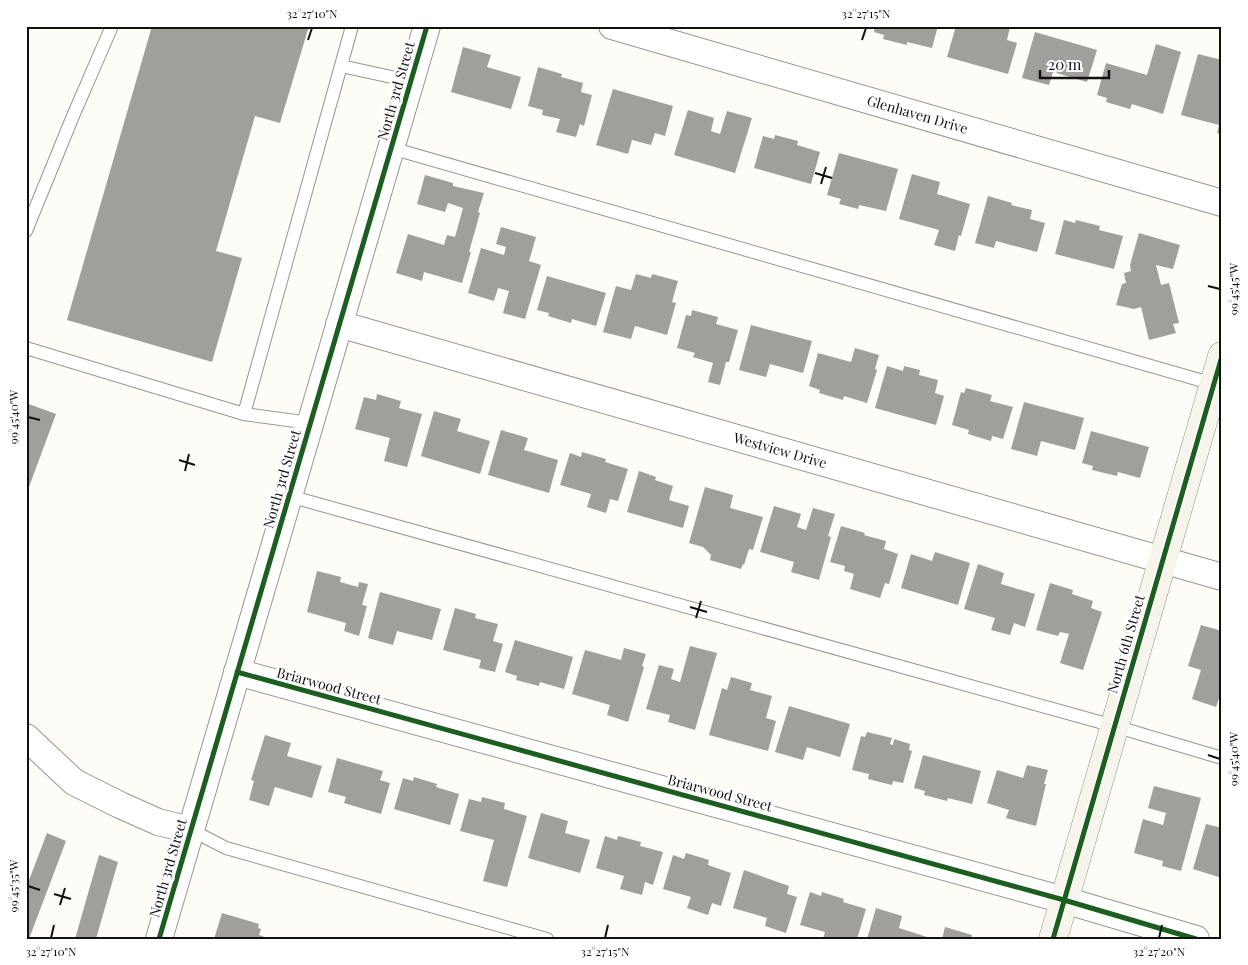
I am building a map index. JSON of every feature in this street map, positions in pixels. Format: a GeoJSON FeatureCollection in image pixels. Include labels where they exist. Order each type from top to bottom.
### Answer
{"type":"FeatureCollection","features":[{"type":"Feature","properties":{"kind":"main road","name":"North 6th Street"},"geometry":{"type":"LineString","coordinates":[[1053,939],[1163,560],[1218,385],[1222,356]]}},
{"type":"Feature","properties":{"kind":"street","name":"North 3rd Street"},"geometry":{"type":"LineString","coordinates":[[159,939],[427,26]]}},
{"type":"Feature","properties":{"kind":"street","name":"Glenhaven Drive"},"geometry":{"type":"LineString","coordinates":[[612,26],[1222,203]]}},
{"type":"Feature","properties":{"kind":"street","name":"Westview Drive"},"geometry":{"type":"LineString","coordinates":[[339,324],[1222,577]]}},
{"type":"Feature","properties":{"kind":"street","name":"Briarwood Street"},"geometry":{"type":"LineString","coordinates":[[237,672],[1064,900],[1196,939]]}},
{"type":"Feature","properties":{"kind":"street"},"geometry":{"type":"LineString","coordinates":[[26,737],[74,782],[158,822],[190,830]]}},
{"type":"Feature","properties":{"kind":"lane"},"geometry":{"type":"LineString","coordinates":[[26,231],[112,26]]}},
{"type":"Feature","properties":{"kind":"lane"},"geometry":{"type":"LineString","coordinates":[[244,414],[352,26]]}},
{"type":"Feature","properties":{"kind":"lane"},"geometry":{"type":"LineString","coordinates":[[341,66],[410,81]]}},
{"type":"Feature","properties":{"kind":"lane"},"geometry":{"type":"LineString","coordinates":[[391,148],[1218,385]]}},
{"type":"Feature","properties":{"kind":"lane"},"geometry":{"type":"LineString","coordinates":[[26,348],[244,414],[310,423]]}},
{"type":"Feature","properties":{"kind":"lane"},"geometry":{"type":"LineString","coordinates":[[289,496],[1114,726],[1222,758]]}},
{"type":"Feature","properties":{"kind":"lane"},"geometry":{"type":"LineString","coordinates":[[190,830],[226,848],[547,939]]}},
{"type":"Feature","properties":{"kind":"building"},"geometry":{"type":"Polygon","coordinates":[[[152,26],[309,26],[280,123],[255,116],[216,251],[242,258],[212,362],[67,320],[152,26]]]}},
{"type":"Feature","properties":{"kind":"building"},"geometry":{"type":"Polygon","coordinates":[[[875,26],[938,26],[932,48],[907,42],[907,45],[883,39],[884,35],[874,32],[875,26]]]}},
{"type":"Feature","properties":{"kind":"building"},"geometry":{"type":"Polygon","coordinates":[[[956,26],[1010,27],[1007,40],[1017,43],[1008,74],[947,57],[956,26]]]}},
{"type":"Feature","properties":{"kind":"building"},"geometry":{"type":"Polygon","coordinates":[[[1035,32],[1097,50],[1087,82],[1053,72],[1049,85],[1022,78],[1035,32]]]}},
{"type":"Feature","properties":{"kind":"building"},"geometry":{"type":"Polygon","coordinates":[[[1156,44],[1181,52],[1163,114],[1132,104],[1130,109],[1106,102],[1107,98],[1097,95],[1106,63],[1147,75],[1156,44]]]}},
{"type":"Feature","properties":{"kind":"building"},"geometry":{"type":"Polygon","coordinates":[[[463,47],[491,55],[487,67],[521,77],[511,109],[451,92],[463,47]]]}},
{"type":"Feature","properties":{"kind":"building"},"geometry":{"type":"Polygon","coordinates":[[[1198,54],[1222,60],[1222,135],[1217,133],[1219,125],[1181,115],[1198,54]]]}},
{"type":"Feature","properties":{"kind":"building"},"geometry":{"type":"Polygon","coordinates":[[[538,67],[562,74],[561,77],[583,83],[581,92],[592,95],[584,126],[580,124],[576,137],[556,132],[560,119],[542,115],[543,110],[528,106],[538,67]]]}},
{"type":"Feature","properties":{"kind":"building"},"geometry":{"type":"Polygon","coordinates":[[[613,89],[673,106],[665,136],[655,133],[651,145],[632,140],[628,154],[596,145],[613,89]]]}},
{"type":"Feature","properties":{"kind":"building"},"geometry":{"type":"Polygon","coordinates":[[[688,110],[714,118],[711,131],[720,134],[727,111],[752,118],[735,173],[674,155],[688,110]]]}},
{"type":"Feature","properties":{"kind":"building"},"geometry":{"type":"Polygon","coordinates":[[[775,135],[798,141],[797,145],[820,152],[811,184],[754,168],[763,136],[774,139],[775,135]]]}},
{"type":"Feature","properties":{"kind":"building"},"geometry":{"type":"Polygon","coordinates":[[[839,153],[898,169],[886,211],[859,205],[858,209],[839,204],[841,199],[827,195],[839,153]]]}},
{"type":"Feature","properties":{"kind":"building"},"geometry":{"type":"Polygon","coordinates":[[[912,174],[940,182],[937,194],[970,204],[955,251],[934,245],[939,230],[899,219],[912,174]]]}},
{"type":"Feature","properties":{"kind":"building"},"geometry":{"type":"Polygon","coordinates":[[[425,175],[453,183],[453,186],[484,193],[462,283],[424,272],[422,281],[396,273],[408,234],[444,245],[447,235],[455,237],[463,208],[448,203],[445,212],[417,204],[425,175]]]}},
{"type":"Feature","properties":{"kind":"building"},"geometry":{"type":"Polygon","coordinates":[[[988,196],[1012,203],[1011,205],[1032,210],[1030,219],[1045,223],[1037,252],[996,241],[994,248],[975,243],[988,196]]]}},
{"type":"Feature","properties":{"kind":"building"},"geometry":{"type":"Polygon","coordinates":[[[1064,220],[1075,223],[1076,220],[1100,226],[1099,230],[1123,236],[1114,269],[1055,254],[1064,220]]]}},
{"type":"Feature","properties":{"kind":"building"},"geometry":{"type":"Polygon","coordinates":[[[501,227],[536,237],[529,261],[541,265],[525,319],[503,313],[509,291],[498,288],[494,301],[468,293],[481,248],[504,255],[506,247],[496,244],[501,227]]]}},
{"type":"Feature","properties":{"kind":"building"},"geometry":{"type":"Polygon","coordinates":[[[1139,233],[1180,245],[1173,269],[1156,265],[1161,285],[1169,283],[1179,323],[1173,324],[1176,333],[1149,340],[1141,307],[1134,309],[1116,305],[1122,284],[1126,283],[1124,273],[1131,271],[1130,265],[1139,233]]]}},
{"type":"Feature","properties":{"kind":"building"},"geometry":{"type":"Polygon","coordinates":[[[636,274],[651,278],[652,274],[678,281],[672,302],[676,303],[667,335],[635,326],[631,339],[603,332],[616,286],[631,290],[636,274]]]}},
{"type":"Feature","properties":{"kind":"building"},"geometry":{"type":"Polygon","coordinates":[[[547,276],[606,293],[596,326],[572,319],[571,323],[548,316],[549,313],[537,310],[547,276]]]}},
{"type":"Feature","properties":{"kind":"building"},"geometry":{"type":"Polygon","coordinates":[[[692,310],[718,317],[716,324],[738,330],[720,385],[708,382],[713,363],[693,357],[695,353],[677,348],[686,315],[691,316],[692,310]]]}},
{"type":"Feature","properties":{"kind":"building"},"geometry":{"type":"Polygon","coordinates":[[[751,325],[812,341],[803,373],[770,364],[766,377],[739,370],[751,325]]]}},
{"type":"Feature","properties":{"kind":"building"},"geometry":{"type":"Polygon","coordinates":[[[855,348],[879,355],[875,369],[877,370],[867,403],[844,396],[843,400],[819,393],[820,390],[809,386],[818,353],[851,362],[855,348]]]}},
{"type":"Feature","properties":{"kind":"building"},"geometry":{"type":"Polygon","coordinates":[[[887,366],[903,371],[904,366],[920,370],[919,375],[938,380],[935,393],[944,396],[936,425],[875,408],[887,366]]]}},
{"type":"Feature","properties":{"kind":"building"},"geometry":{"type":"Polygon","coordinates":[[[966,388],[992,395],[990,401],[1013,407],[1003,439],[992,436],[991,441],[968,434],[969,430],[952,425],[961,392],[964,393],[966,388]]]}},
{"type":"Feature","properties":{"kind":"building"},"geometry":{"type":"Polygon","coordinates":[[[377,394],[401,401],[399,408],[422,414],[407,467],[384,461],[390,438],[355,429],[364,397],[376,400],[377,394]]]}},
{"type":"Feature","properties":{"kind":"building"},"geometry":{"type":"Polygon","coordinates":[[[1024,402],[1084,418],[1075,450],[1041,441],[1037,456],[1011,449],[1024,402]]]}},
{"type":"Feature","properties":{"kind":"building"},"geometry":{"type":"Polygon","coordinates":[[[26,403],[56,414],[26,495],[26,403]]]}},
{"type":"Feature","properties":{"kind":"building"},"geometry":{"type":"Polygon","coordinates":[[[434,411],[461,419],[457,431],[490,441],[480,474],[421,456],[434,411]]]}},
{"type":"Feature","properties":{"kind":"building"},"geometry":{"type":"Polygon","coordinates":[[[501,430],[528,438],[524,450],[558,460],[549,493],[488,475],[501,430]]]}},
{"type":"Feature","properties":{"kind":"building"},"geometry":{"type":"Polygon","coordinates":[[[1091,431],[1149,447],[1140,478],[1118,472],[1117,476],[1092,470],[1093,466],[1082,463],[1091,431]]]}},
{"type":"Feature","properties":{"kind":"building"},"geometry":{"type":"Polygon","coordinates":[[[582,452],[606,459],[605,462],[628,469],[618,501],[610,499],[606,513],[587,507],[591,494],[560,485],[570,453],[581,457],[582,452]]]}},
{"type":"Feature","properties":{"kind":"building"},"geometry":{"type":"Polygon","coordinates":[[[639,471],[656,477],[655,480],[673,486],[669,500],[689,506],[683,528],[627,512],[639,471]]]}},
{"type":"Feature","properties":{"kind":"building"},"geometry":{"type":"Polygon","coordinates":[[[705,487],[733,495],[730,508],[763,517],[753,550],[749,549],[741,569],[710,560],[711,555],[703,547],[689,543],[705,487]]]}},
{"type":"Feature","properties":{"kind":"building"},"geometry":{"type":"Polygon","coordinates":[[[774,506],[801,514],[797,527],[806,530],[813,508],[835,514],[828,536],[831,537],[819,580],[791,572],[794,562],[760,552],[774,506]]]}},
{"type":"Feature","properties":{"kind":"building"},"geometry":{"type":"Polygon","coordinates":[[[841,526],[886,541],[884,549],[898,554],[889,584],[885,583],[880,598],[850,589],[854,574],[844,571],[845,566],[830,562],[841,526]]]}},
{"type":"Feature","properties":{"kind":"building"},"geometry":{"type":"Polygon","coordinates":[[[935,552],[970,563],[958,605],[901,588],[911,554],[932,561],[935,552]]]}},
{"type":"Feature","properties":{"kind":"building"},"geometry":{"type":"Polygon","coordinates":[[[978,564],[1004,573],[1001,584],[1035,594],[1025,627],[1014,623],[1010,635],[991,630],[995,618],[964,609],[978,564]]]}},
{"type":"Feature","properties":{"kind":"building"},"geometry":{"type":"Polygon","coordinates":[[[317,571],[341,577],[340,582],[358,587],[359,582],[368,584],[362,605],[367,606],[359,636],[344,631],[346,623],[307,612],[317,571]]]}},
{"type":"Feature","properties":{"kind":"building"},"geometry":{"type":"Polygon","coordinates":[[[1050,583],[1073,590],[1072,594],[1093,601],[1091,608],[1102,612],[1083,670],[1060,663],[1069,634],[1060,632],[1058,636],[1036,630],[1050,583]]]}},
{"type":"Feature","properties":{"kind":"building"},"geometry":{"type":"Polygon","coordinates":[[[380,592],[441,609],[432,640],[397,631],[393,645],[368,638],[380,592]]]}},
{"type":"Feature","properties":{"kind":"building"},"geometry":{"type":"Polygon","coordinates":[[[455,608],[476,614],[475,618],[498,624],[493,641],[503,644],[495,672],[479,668],[481,660],[443,650],[455,608]]]}},
{"type":"Feature","properties":{"kind":"building"},"geometry":{"type":"Polygon","coordinates":[[[1201,625],[1222,631],[1222,690],[1216,707],[1192,699],[1201,670],[1188,666],[1201,625]]]}},
{"type":"Feature","properties":{"kind":"building"},"geometry":{"type":"Polygon","coordinates":[[[515,640],[573,657],[564,689],[540,682],[539,686],[516,680],[517,676],[505,672],[515,640]]]}},
{"type":"Feature","properties":{"kind":"building"},"geometry":{"type":"Polygon","coordinates":[[[690,646],[717,653],[695,730],[668,722],[670,715],[646,709],[659,665],[674,669],[671,679],[680,682],[690,646]]]}},
{"type":"Feature","properties":{"kind":"building"},"geometry":{"type":"Polygon","coordinates":[[[624,648],[646,654],[628,722],[607,715],[610,705],[572,694],[585,650],[621,660],[624,648]]]}},
{"type":"Feature","properties":{"kind":"building"},"geometry":{"type":"Polygon","coordinates":[[[731,677],[752,683],[750,690],[772,696],[766,718],[776,721],[768,751],[709,735],[722,688],[727,690],[731,677]]]}},
{"type":"Feature","properties":{"kind":"building"},"geometry":{"type":"Polygon","coordinates":[[[789,706],[850,724],[840,757],[807,747],[803,760],[775,752],[789,706]]]}},
{"type":"Feature","properties":{"kind":"building"},"geometry":{"type":"Polygon","coordinates":[[[867,732],[892,738],[890,744],[893,745],[894,739],[910,744],[909,750],[912,751],[903,783],[893,781],[892,785],[868,779],[869,774],[852,770],[861,736],[865,737],[867,732]]]}},
{"type":"Feature","properties":{"kind":"building"},"geometry":{"type":"Polygon","coordinates":[[[265,735],[291,743],[287,756],[322,766],[312,798],[275,787],[269,806],[249,800],[254,781],[251,780],[265,735]]]}},
{"type":"Feature","properties":{"kind":"building"},"geometry":{"type":"Polygon","coordinates":[[[923,755],[981,771],[972,804],[948,798],[947,801],[924,795],[925,791],[914,788],[923,755]]]}},
{"type":"Feature","properties":{"kind":"building"},"geometry":{"type":"Polygon","coordinates":[[[337,758],[383,771],[380,780],[390,783],[381,814],[344,803],[346,797],[328,792],[337,758]]]}},
{"type":"Feature","properties":{"kind":"building"},"geometry":{"type":"Polygon","coordinates":[[[1027,765],[1048,770],[1036,826],[1006,818],[1009,810],[987,803],[997,770],[1023,778],[1027,765]]]}},
{"type":"Feature","properties":{"kind":"building"},"geometry":{"type":"Polygon","coordinates":[[[414,777],[437,784],[436,787],[459,794],[450,825],[394,809],[403,778],[413,781],[414,777]]]}},
{"type":"Feature","properties":{"kind":"building"},"geometry":{"type":"Polygon","coordinates":[[[1154,786],[1201,798],[1181,871],[1162,866],[1163,861],[1134,853],[1143,819],[1163,825],[1166,813],[1148,808],[1154,786]]]}},
{"type":"Feature","properties":{"kind":"building"},"geometry":{"type":"Polygon","coordinates":[[[482,797],[505,803],[504,809],[527,816],[507,887],[483,881],[494,840],[460,831],[469,799],[481,802],[482,797]]]}},
{"type":"Feature","properties":{"kind":"building"},"geometry":{"type":"Polygon","coordinates":[[[541,813],[568,821],[565,833],[590,840],[580,873],[528,858],[541,813]]]}},
{"type":"Feature","properties":{"kind":"building"},"geometry":{"type":"Polygon","coordinates":[[[1206,824],[1222,828],[1222,878],[1193,869],[1206,824]]]}},
{"type":"Feature","properties":{"kind":"building"},"geometry":{"type":"Polygon","coordinates":[[[47,833],[66,841],[29,939],[26,939],[26,888],[47,833]]]}},
{"type":"Feature","properties":{"kind":"building"},"geometry":{"type":"Polygon","coordinates":[[[605,836],[617,840],[618,836],[641,842],[640,846],[663,852],[653,885],[645,882],[642,895],[620,889],[624,876],[596,868],[605,836]]]}},
{"type":"Feature","properties":{"kind":"building"},"geometry":{"type":"Polygon","coordinates":[[[686,853],[709,860],[708,865],[731,873],[721,906],[712,903],[708,915],[687,908],[691,897],[663,889],[673,855],[684,859],[686,853]]]}},
{"type":"Feature","properties":{"kind":"building"},"geometry":{"type":"Polygon","coordinates":[[[99,855],[118,862],[96,939],[75,939],[99,855]]]}},
{"type":"Feature","properties":{"kind":"building"},"geometry":{"type":"Polygon","coordinates":[[[744,870],[789,886],[787,894],[797,897],[786,933],[765,926],[767,918],[733,908],[744,870]]]}},
{"type":"Feature","properties":{"kind":"building"},"geometry":{"type":"Polygon","coordinates":[[[810,892],[821,896],[822,892],[844,899],[843,902],[866,909],[857,939],[823,939],[825,932],[800,925],[810,892]]]}},
{"type":"Feature","properties":{"kind":"building"},"geometry":{"type":"Polygon","coordinates":[[[876,908],[902,916],[899,928],[933,939],[867,939],[876,908]]]}},
{"type":"Feature","properties":{"kind":"building"},"geometry":{"type":"Polygon","coordinates":[[[222,913],[259,924],[258,928],[261,929],[259,935],[270,939],[214,939],[222,913]]]}},
{"type":"Feature","properties":{"kind":"building"},"geometry":{"type":"Polygon","coordinates":[[[945,927],[972,935],[971,939],[942,939],[945,927]]]}},
{"type":"Feature","properties":{"kind":"cycle path"},"geometry":{"type":"LineString","coordinates":[[159,939],[427,26]]}},
{"type":"Feature","properties":{"kind":"cycle path"},"geometry":{"type":"LineString","coordinates":[[1053,939],[1222,356]]}},
{"type":"Feature","properties":{"kind":"cycle path"},"geometry":{"type":"LineString","coordinates":[[237,672],[1064,900],[1196,939]]}}]}
